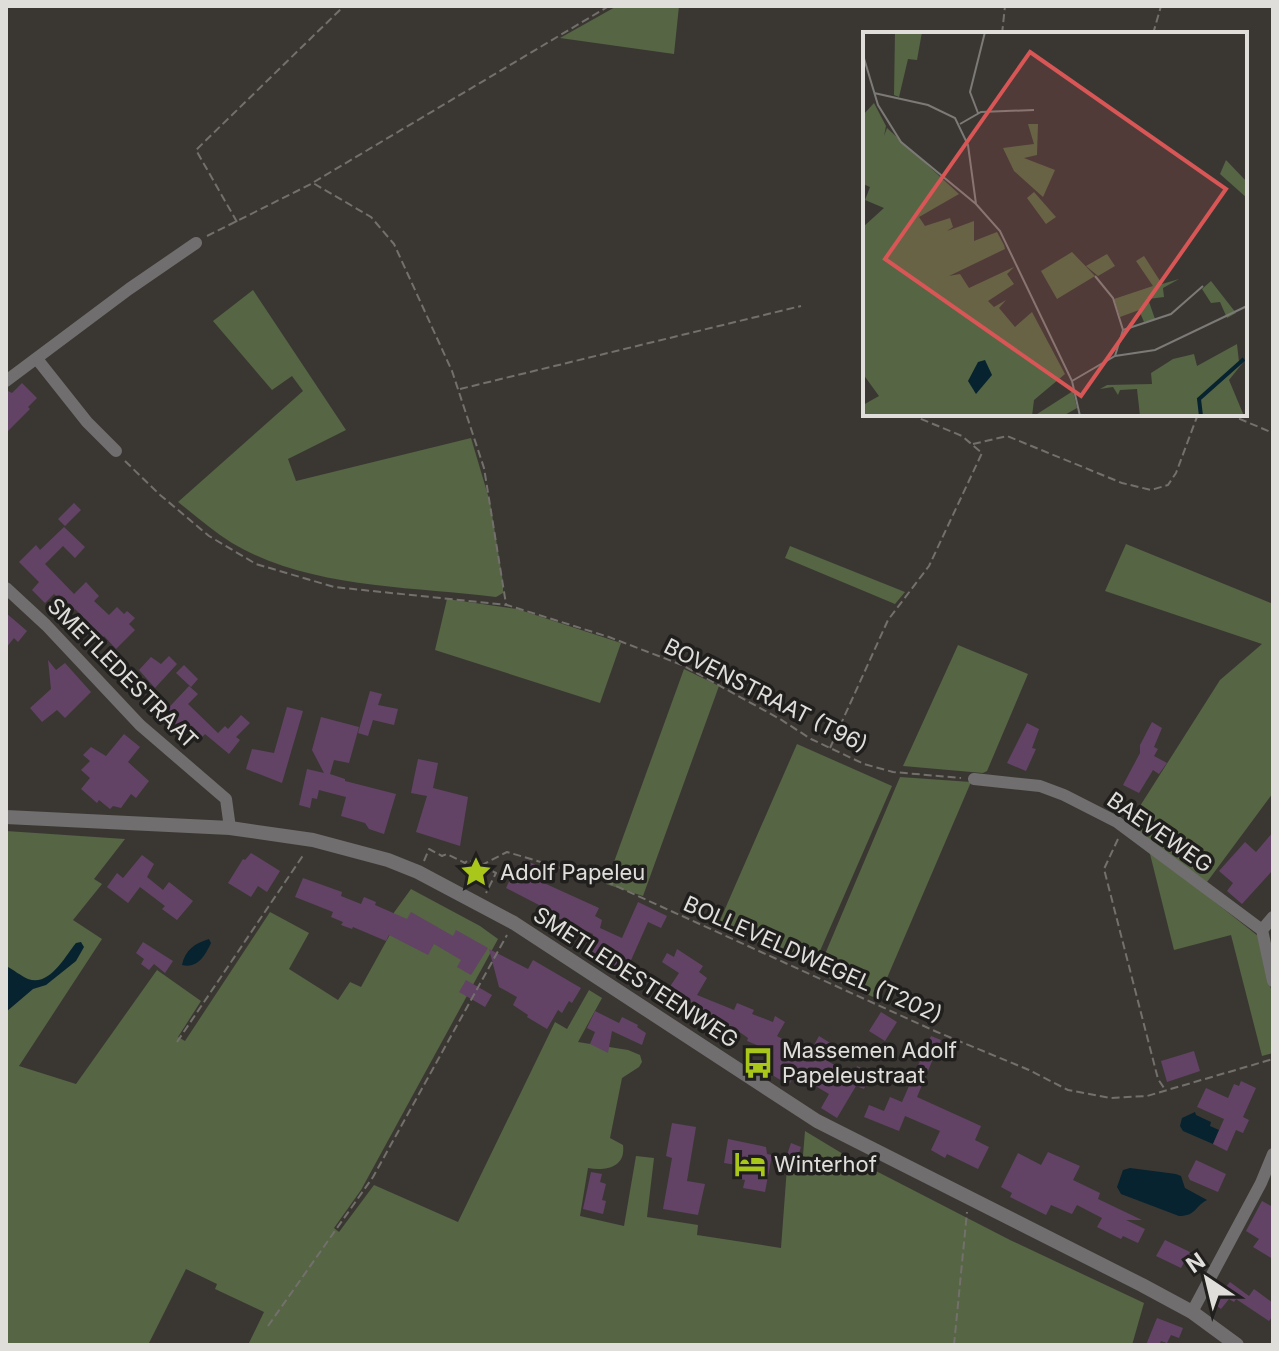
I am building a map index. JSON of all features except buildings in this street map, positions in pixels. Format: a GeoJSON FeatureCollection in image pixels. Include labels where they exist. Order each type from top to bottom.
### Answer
{"type":"FeatureCollection","features":[{"type":"Feature","properties":{"kind":"street"},"geometry":{"type":"LineString","coordinates":[[6,381],[196,243]]}},
{"type":"Feature","properties":{"kind":"street"},"geometry":{"type":"LineString","coordinates":[[37,359],[87,422],[116,451]]}},
{"type":"Feature","properties":{"kind":"street","name":"SMETLEDESTRAAT"},"geometry":{"type":"LineString","coordinates":[[6,588],[46,625],[140,725],[226,799],[230,828]]}},
{"type":"Feature","properties":{"kind":"street","name":"BAEVEWEG"},"geometry":{"type":"LineString","coordinates":[[974,779],[1040,786],[1064,795],[1123,827],[1262,930]]}},
{"type":"Feature","properties":{"kind":"street","name":"SMETLEDESTEENWEG"},"geometry":{"type":"LineString","coordinates":[[6,817],[230,828],[313,840],[388,860],[418,872],[514,923],[817,1121],[1192,1312],[1237,1345]]}},
{"type":"Feature","properties":{"kind":"street"},"geometry":{"type":"LineString","coordinates":[[1273,917],[1262,930],[1273,981]]}},
{"type":"Feature","properties":{"kind":"street"},"geometry":{"type":"LineString","coordinates":[[1192,1312],[1261,1183],[1273,1154]]}},
{"type":"Feature","properties":{"kind":"path"},"geometry":{"type":"LineString","coordinates":[[237,223],[196,150],[344,6]]}},
{"type":"Feature","properties":{"kind":"path"},"geometry":{"type":"LineString","coordinates":[[196,243],[313,183],[609,6]]}},
{"type":"Feature","properties":{"kind":"path"},"geometry":{"type":"LineString","coordinates":[[1002,32],[1005,6]]}},
{"type":"Feature","properties":{"kind":"path"},"geometry":{"type":"LineString","coordinates":[[1154,32],[1161,6]]}},
{"type":"Feature","properties":{"kind":"path"},"geometry":{"type":"LineString","coordinates":[[313,183],[371,217],[394,244],[458,389],[484,468],[507,605]]}},
{"type":"Feature","properties":{"kind":"path"},"geometry":{"type":"LineString","coordinates":[[458,389],[801,306]]}},
{"type":"Feature","properties":{"kind":"path"},"geometry":{"type":"LineString","coordinates":[[830,749],[888,620],[929,566],[982,453],[962,436],[914,416]]}},
{"type":"Feature","properties":{"kind":"path"},"geometry":{"type":"LineString","coordinates":[[972,444],[1007,436],[1122,483],[1151,490],[1168,485],[1176,473],[1197,416]]}},
{"type":"Feature","properties":{"kind":"path"},"geometry":{"type":"LineString","coordinates":[[1233,416],[1273,433]]}},
{"type":"Feature","properties":{"kind":"path","name":"BOVENSTRAAT (T96)"},"geometry":{"type":"LineString","coordinates":[[116,451],[159,494],[209,536],[256,564],[334,587],[507,605],[609,637],[682,665],[830,749],[864,764],[893,772],[974,779]]}},
{"type":"Feature","properties":{"kind":"path"},"geometry":{"type":"LineString","coordinates":[[1123,827],[1104,869],[1158,1079],[1166,1091]]}},
{"type":"Feature","properties":{"kind":"path"},"geometry":{"type":"LineString","coordinates":[[177,1042],[313,840]]}},
{"type":"Feature","properties":{"kind":"path"},"geometry":{"type":"LineString","coordinates":[[418,872],[429,849],[465,863],[468,860],[496,873],[480,905]]}},
{"type":"Feature","properties":{"kind":"path","name":"BOLLEVELDWEGEL (T202)"},"geometry":{"type":"LineString","coordinates":[[480,866],[507,852],[605,881],[1068,1090],[1093,1097],[1132,1099],[1273,1059]]}},
{"type":"Feature","properties":{"kind":"path"},"geometry":{"type":"LineString","coordinates":[[268,1326],[373,1177],[514,923]]}},
{"type":"Feature","properties":{"kind":"path"},"geometry":{"type":"LineString","coordinates":[[954,1345],[968,1199]]}},
{"type":"Feature","properties":{"kind":"green space"},"geometry":{"type":"Polygon","coordinates":[[[617,6],[679,6],[674,54],[560,38],[617,6]]]}},
{"type":"Feature","properties":{"kind":"green space"},"geometry":{"type":"Polygon","coordinates":[[[253,290],[346,430],[288,459],[296,481],[471,438],[490,502],[503,593],[496,597],[395,587],[294,569],[232,543],[178,502],[303,391],[292,376],[272,390],[213,321],[253,290]]]}},
{"type":"Feature","properties":{"kind":"green space"},"geometry":{"type":"Polygon","coordinates":[[[1126,544],[1273,604],[1273,793],[1207,882],[1128,825],[1220,680],[1262,644],[1105,591],[1126,544]]]}},
{"type":"Feature","properties":{"kind":"green space"},"geometry":{"type":"Polygon","coordinates":[[[790,546],[905,592],[895,604],[785,558],[790,546]]]}},
{"type":"Feature","properties":{"kind":"green space"},"geometry":{"type":"Polygon","coordinates":[[[447,599],[517,609],[621,643],[600,703],[435,650],[447,599]]]}},
{"type":"Feature","properties":{"kind":"green space"},"geometry":{"type":"Polygon","coordinates":[[[958,645],[1028,674],[987,771],[903,766],[958,645]]]}},
{"type":"Feature","properties":{"kind":"green space"},"geometry":{"type":"Polygon","coordinates":[[[684,669],[719,686],[643,896],[606,884],[684,669]]]}},
{"type":"Feature","properties":{"kind":"green space"},"geometry":{"type":"Polygon","coordinates":[[[797,744],[892,786],[813,967],[718,925],[797,744]]]}},
{"type":"Feature","properties":{"kind":"green space"},"geometry":{"type":"Polygon","coordinates":[[[900,777],[971,782],[878,999],[817,973],[900,777]]]}},
{"type":"Feature","properties":{"kind":"green space"},"geometry":{"type":"Polygon","coordinates":[[[6,831],[125,839],[94,879],[102,884],[73,920],[102,939],[19,1066],[76,1084],[157,970],[201,1001],[178,1037],[185,1041],[270,912],[309,933],[289,969],[338,1000],[350,982],[361,987],[393,929],[390,918],[411,889],[498,939],[361,1190],[334,1228],[339,1232],[374,1185],[458,1222],[555,1022],[567,1029],[589,990],[602,998],[578,1042],[628,1050],[640,1055],[642,1062],[622,1078],[610,1138],[623,1145],[621,1159],[607,1168],[588,1168],[580,1216],[624,1226],[636,1156],[654,1158],[647,1217],[698,1225],[697,1235],[781,1248],[787,1167],[802,1168],[805,1131],[843,1154],[1010,1240],[1144,1303],[1132,1345],[248,1345],[264,1312],[215,1289],[217,1284],[186,1269],[148,1345],[6,1345],[6,831]]]}},
{"type":"Feature","properties":{"kind":"green space"},"geometry":{"type":"Polygon","coordinates":[[[1149,850],[1258,936],[1273,997],[1273,1053],[1262,1056],[1231,935],[1174,950],[1149,850]]]}},
{"type":"Feature","properties":{"kind":"water"},"geometry":{"type":"Polygon","coordinates":[[[209,939],[211,943],[200,960],[192,965],[182,965],[191,948],[209,939]]]}},
{"type":"Feature","properties":{"kind":"water"},"geometry":{"type":"Polygon","coordinates":[[[81,942],[84,947],[76,961],[46,985],[33,989],[6,1012],[6,966],[28,979],[43,979],[56,969],[76,943],[81,942]]]}},
{"type":"Feature","properties":{"kind":"water"},"geometry":{"type":"Polygon","coordinates":[[[1195,1112],[1219,1130],[1213,1144],[1183,1131],[1180,1126],[1182,1118],[1195,1112]]]}},
{"type":"Feature","properties":{"kind":"water"},"geometry":{"type":"Polygon","coordinates":[[[1130,1168],[1181,1176],[1185,1188],[1207,1200],[1192,1213],[1179,1216],[1121,1194],[1117,1187],[1123,1170],[1130,1168]]]}},
{"type":"Feature","properties":{"kind":"place","name":"Adolf Papeleu"},"geometry":{"type":"Point","coordinates":[476,872]}},
{"type":"Feature","properties":{"kind":"place","name":"Massemen Adolf Papeleustraat"},"geometry":{"type":"Point","coordinates":[758,1063]}},
{"type":"Feature","properties":{"kind":"place","name":"Winterhof"},"geometry":{"type":"Point","coordinates":[750,1164]}}]}
